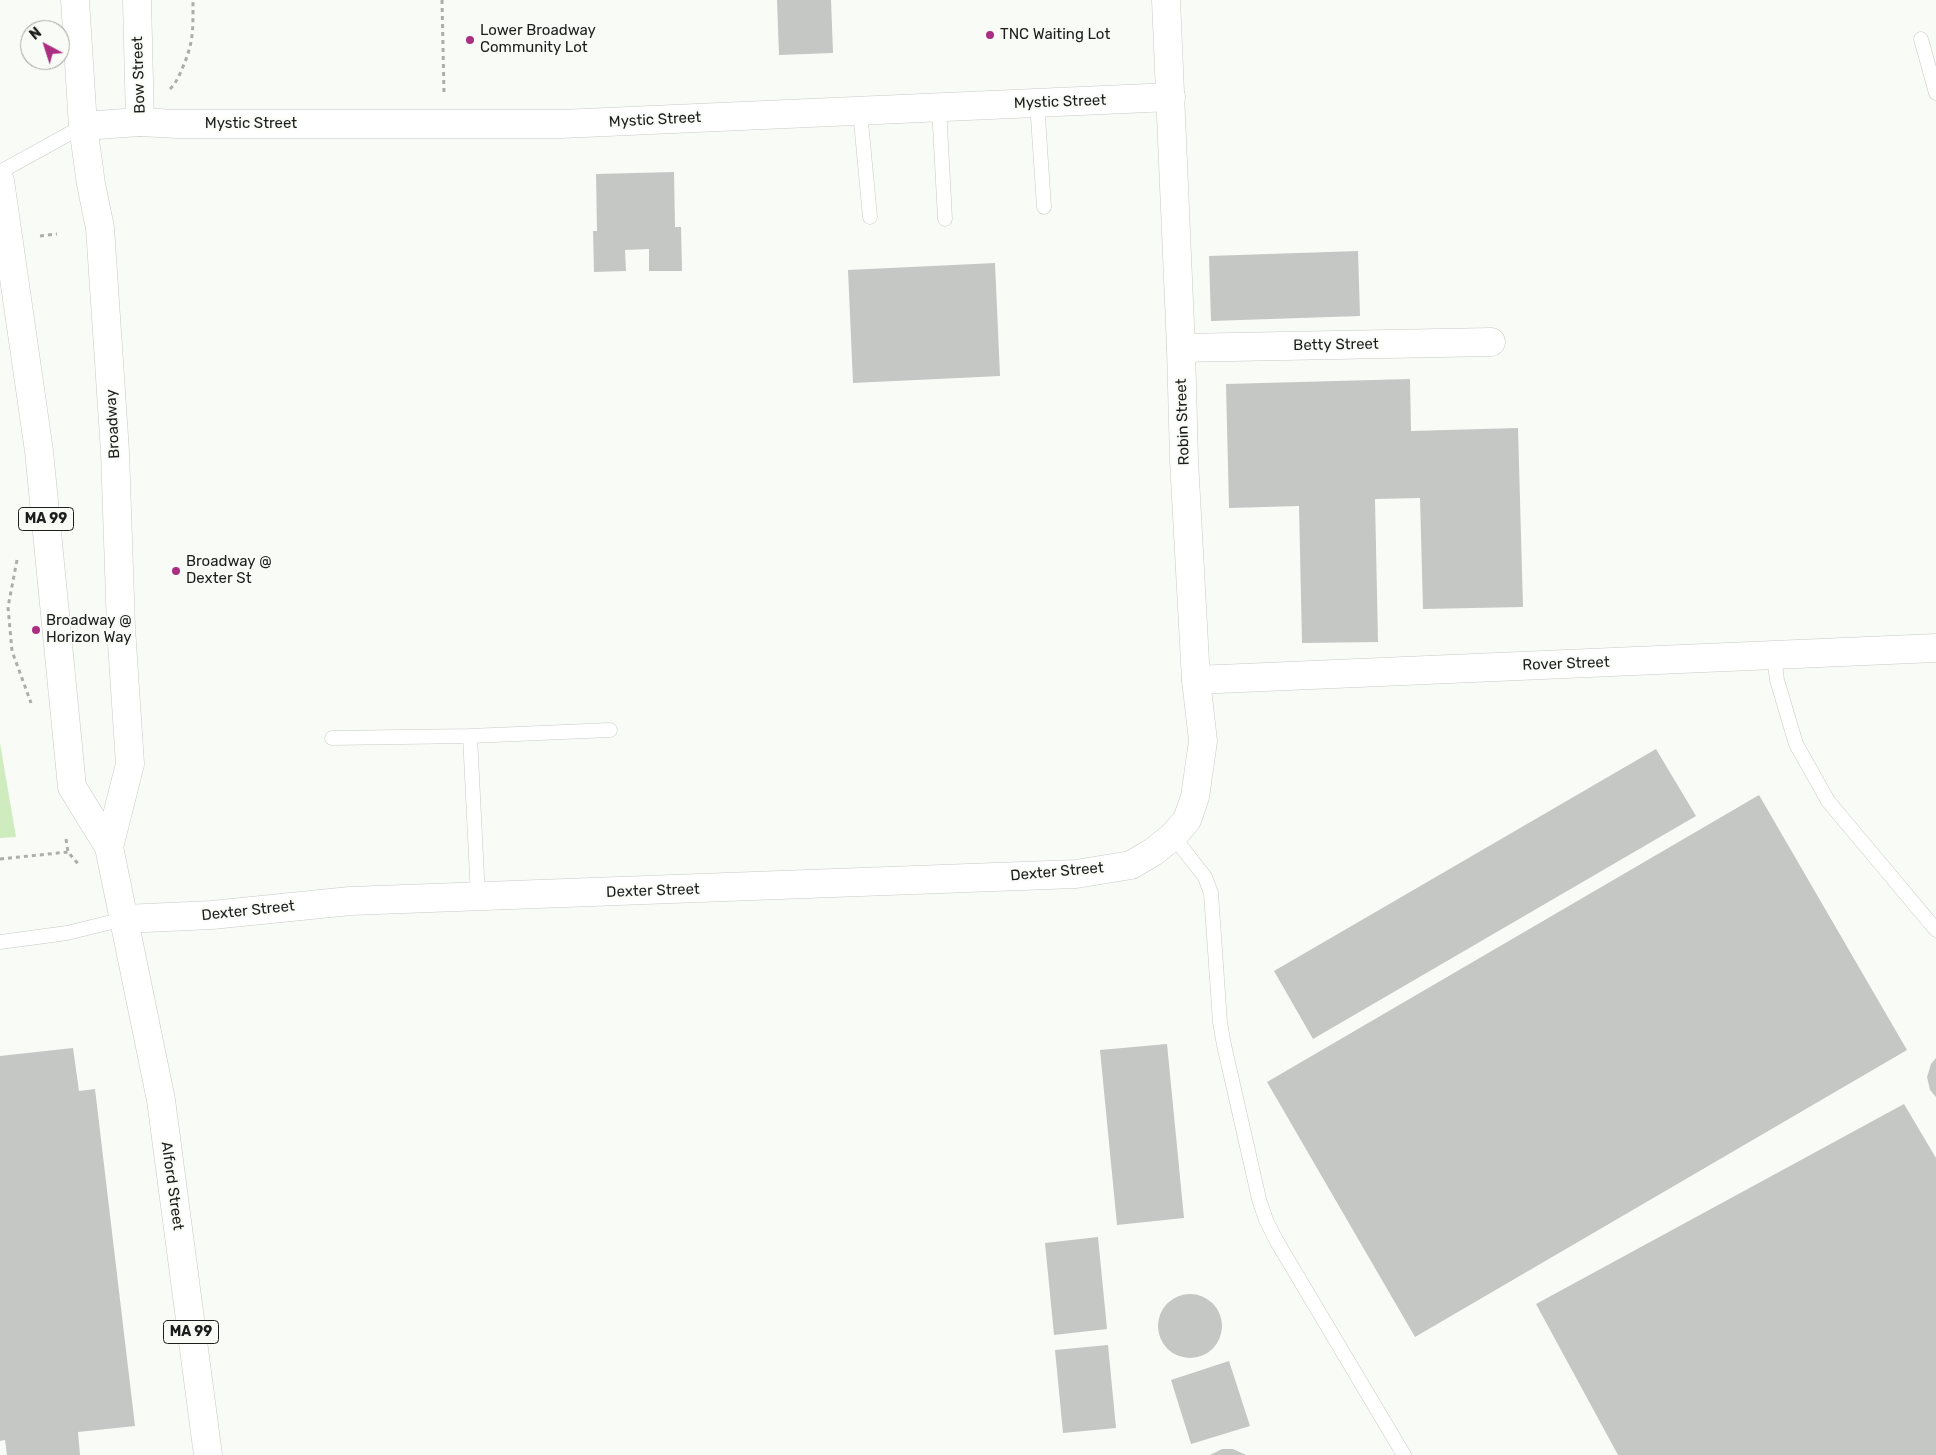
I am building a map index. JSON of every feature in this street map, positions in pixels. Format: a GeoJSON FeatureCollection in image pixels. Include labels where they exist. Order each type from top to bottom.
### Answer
{"type":"FeatureCollection","features":[{"type":"Feature","properties":{"kind":"street","name":"Broadway"},"geometry":{"type":"LineString","coordinates":[[75,0],[83,126],[101,240],[115,452],[121,628],[130,764],[109,847]]}},
{"type":"Feature","properties":{"kind":"street","name":"Bow Street"},"geometry":{"type":"LineString","coordinates":[[83,126],[140,122],[137,0]]}},
{"type":"Feature","properties":{"kind":"street","name":"Robin Street"},"geometry":{"type":"LineString","coordinates":[[1166,0],[1184,460],[1196,680],[1203,741],[1195,797],[1187,820],[1173,836]]}},
{"type":"Feature","properties":{"kind":"street","name":"Mystic Street"},"geometry":{"type":"LineString","coordinates":[[140,122],[177,124],[561,124],[1170,97]]}},
{"type":"Feature","properties":{"kind":"street","name":"Broadway"},"geometry":{"type":"LineString","coordinates":[[0,181],[7,240],[10,300],[39,451],[72,787],[109,847],[124,919]]}},
{"type":"Feature","properties":{"kind":"street","name":"Betty Street"},"geometry":{"type":"LineString","coordinates":[[1181,348],[1491,342]]}},
{"type":"Feature","properties":{"kind":"street","name":"Rover Street"},"geometry":{"type":"LineString","coordinates":[[1196,680],[1936,648]]}},
{"type":"Feature","properties":{"kind":"street","name":"Dexter Street"},"geometry":{"type":"LineString","coordinates":[[124,919],[212,915],[350,901],[1076,874],[1131,865],[1153,852],[1173,836]]}},
{"type":"Feature","properties":{"kind":"street","name":"Alford Street"},"geometry":{"type":"LineString","coordinates":[[124,919],[161,1100],[208,1455]]}},
{"type":"Feature","properties":{"kind":"lane"},"geometry":{"type":"LineString","coordinates":[[1921,39],[1936,94]]}},
{"type":"Feature","properties":{"kind":"lane"},"geometry":{"type":"LineString","coordinates":[[1036,102],[1044,207]]}},
{"type":"Feature","properties":{"kind":"lane"},"geometry":{"type":"LineString","coordinates":[[939,107],[945,219]]}},
{"type":"Feature","properties":{"kind":"lane"},"geometry":{"type":"LineString","coordinates":[[860,110],[870,217]]}},
{"type":"Feature","properties":{"kind":"lane"},"geometry":{"type":"LineString","coordinates":[[0,172],[83,126]]}},
{"type":"Feature","properties":{"kind":"lane"},"geometry":{"type":"LineString","coordinates":[[1774,655],[1777,680],[1796,744],[1828,801],[1936,930]]}},
{"type":"Feature","properties":{"kind":"lane"},"geometry":{"type":"LineString","coordinates":[[332,738],[470,736],[610,730]]}},
{"type":"Feature","properties":{"kind":"lane"},"geometry":{"type":"LineString","coordinates":[[470,736],[478,897]]}},
{"type":"Feature","properties":{"kind":"lane"},"geometry":{"type":"LineString","coordinates":[[1173,836],[1205,877],[1211,894],[1220,1022],[1257,1190],[1266,1220],[1276,1240],[1404,1455]]}},
{"type":"Feature","properties":{"kind":"lane"},"geometry":{"type":"LineString","coordinates":[[0,942],[67,933],[124,919]]}},
{"type":"Feature","properties":{"kind":"path"},"geometry":{"type":"LineString","coordinates":[[168,91],[175,84],[194,37],[193,0]]}},
{"type":"Feature","properties":{"kind":"path"},"geometry":{"type":"LineString","coordinates":[[442,0],[444,99]]}},
{"type":"Feature","properties":{"kind":"path"},"geometry":{"type":"LineString","coordinates":[[39,236],[57,234]]}},
{"type":"Feature","properties":{"kind":"path"},"geometry":{"type":"LineString","coordinates":[[0,859],[68,852]]}},
{"type":"Feature","properties":{"kind":"green space"},"geometry":{"type":"Polygon","coordinates":[[[0,743],[16,837],[0,838],[0,743]]]}},
{"type":"Feature","properties":{"kind":"building"},"geometry":{"type":"Polygon","coordinates":[[[777,0],[831,0],[833,53],[779,55],[777,0]]]}},
{"type":"Feature","properties":{"kind":"building"},"geometry":{"type":"Polygon","coordinates":[[[674,172],[675,227],[681,227],[682,271],[649,271],[649,249],[625,250],[626,271],[594,272],[593,231],[597,231],[596,174],[674,172]]]}},
{"type":"Feature","properties":{"kind":"building"},"geometry":{"type":"Polygon","coordinates":[[[1358,251],[1360,316],[1211,321],[1209,256],[1358,251]]]}},
{"type":"Feature","properties":{"kind":"building"},"geometry":{"type":"Polygon","coordinates":[[[995,263],[1000,376],[853,383],[848,270],[995,263]]]}},
{"type":"Feature","properties":{"kind":"building"},"geometry":{"type":"Polygon","coordinates":[[[1410,379],[1411,431],[1518,428],[1523,607],[1423,609],[1420,498],[1375,499],[1378,642],[1302,643],[1299,506],[1229,508],[1226,384],[1410,379]]]}},
{"type":"Feature","properties":{"kind":"building"},"geometry":{"type":"Polygon","coordinates":[[[1656,749],[1696,816],[1313,1039],[1274,971],[1656,749]]]}},
{"type":"Feature","properties":{"kind":"building"},"geometry":{"type":"Polygon","coordinates":[[[1759,795],[1907,1050],[1415,1337],[1267,1082],[1759,795]]]}},
{"type":"Feature","properties":{"kind":"building"},"geometry":{"type":"Polygon","coordinates":[[[1167,1044],[1184,1218],[1117,1225],[1100,1050],[1167,1044]]]}},
{"type":"Feature","properties":{"kind":"building"},"geometry":{"type":"Polygon","coordinates":[[[73,1048],[79,1091],[95,1089],[135,1426],[78,1432],[80,1455],[7,1455],[5,1440],[0,1441],[0,1056],[73,1048]]]}},
{"type":"Feature","properties":{"kind":"building"},"geometry":{"type":"Polygon","coordinates":[[[1936,1058],[1936,1097],[1930,1090],[1927,1077],[1931,1064],[1936,1058]]]}},
{"type":"Feature","properties":{"kind":"building"},"geometry":{"type":"Polygon","coordinates":[[[1904,1104],[1936,1158],[1936,1455],[1618,1455],[1536,1304],[1904,1104]]]}},
{"type":"Feature","properties":{"kind":"building"},"geometry":{"type":"Polygon","coordinates":[[[1098,1237],[1107,1329],[1054,1335],[1045,1243],[1098,1237]]]}},
{"type":"Feature","properties":{"kind":"building"},"geometry":{"type":"Polygon","coordinates":[[[1190,1294],[1208,1299],[1213,1303],[1217,1308],[1222,1326],[1217,1344],[1213,1349],[1208,1353],[1190,1358],[1172,1353],[1167,1349],[1163,1344],[1158,1326],[1163,1308],[1167,1303],[1172,1299],[1190,1294]]]}},
{"type":"Feature","properties":{"kind":"building"},"geometry":{"type":"Polygon","coordinates":[[[1108,1345],[1116,1428],[1063,1433],[1055,1350],[1108,1345]]]}},
{"type":"Feature","properties":{"kind":"building"},"geometry":{"type":"Polygon","coordinates":[[[1229,1361],[1250,1426],[1191,1444],[1171,1380],[1229,1361]]]}},
{"type":"Feature","properties":{"kind":"building"},"geometry":{"type":"Polygon","coordinates":[[[1222,1449],[1233,1449],[1246,1455],[1210,1455],[1222,1449]]]}},
{"type":"Feature","properties":{"kind":"place","name":"TNC Waiting Lot"},"geometry":{"type":"Point","coordinates":[990,35]}},
{"type":"Feature","properties":{"kind":"place","name":"Lower Broadway Community Lot"},"geometry":{"type":"Point","coordinates":[470,40]}},
{"type":"Feature","properties":{"kind":"place","name":"Broadway @ Dexter St"},"geometry":{"type":"Point","coordinates":[176,571]}},
{"type":"Feature","properties":{"kind":"place","name":"Broadway @ Horizon Way"},"geometry":{"type":"Point","coordinates":[36,630]}}]}
